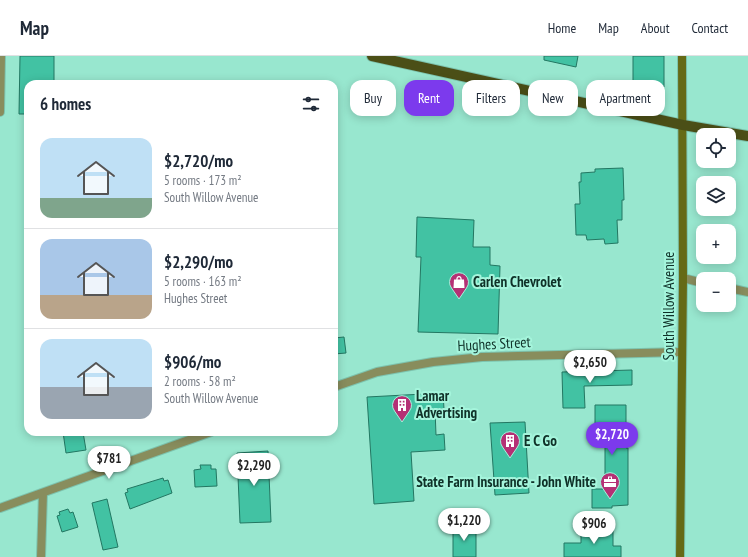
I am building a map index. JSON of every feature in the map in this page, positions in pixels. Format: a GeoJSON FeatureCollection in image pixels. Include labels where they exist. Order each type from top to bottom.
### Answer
{"type":"FeatureCollection","features":[{"type":"Feature","properties":{"kind":"main road"},"geometry":{"type":"LineString","coordinates":[[372,56],[683,125],[748,136]]}},
{"type":"Feature","properties":{"kind":"main road","name":"South Willow Avenue"},"geometry":{"type":"LineString","coordinates":[[680,557],[683,278],[682,56]]}},
{"type":"Feature","properties":{"kind":"street"},"geometry":{"type":"LineString","coordinates":[[0,112],[1,56]]}},
{"type":"Feature","properties":{"kind":"street"},"geometry":{"type":"LineString","coordinates":[[683,278],[696,281]]}},
{"type":"Feature","properties":{"kind":"street"},"geometry":{"type":"LineString","coordinates":[[736,289],[748,292]]}},
{"type":"Feature","properties":{"kind":"street","name":"Hughes Street"},"geometry":{"type":"LineString","coordinates":[[338,387],[377,372],[434,362],[482,357],[682,352]]}},
{"type":"Feature","properties":{"kind":"street"},"geometry":{"type":"LineString","coordinates":[[0,508],[200,436]]}},
{"type":"Feature","properties":{"kind":"street"},"geometry":{"type":"LineString","coordinates":[[41,557],[43,493]]}},
{"type":"Feature","properties":{"kind":"building"},"geometry":{"type":"Polygon","coordinates":[[[20,56],[54,56],[54,80],[24,80],[24,114],[19,114],[20,56]]]}},
{"type":"Feature","properties":{"kind":"building"},"geometry":{"type":"Polygon","coordinates":[[[544,56],[578,56],[576,67],[544,60],[544,56]]]}},
{"type":"Feature","properties":{"kind":"building"},"geometry":{"type":"Polygon","coordinates":[[[633,56],[664,56],[664,80],[633,80],[633,56]]]}},
{"type":"Feature","properties":{"kind":"building"},"geometry":{"type":"Polygon","coordinates":[[[623,168],[624,200],[622,200],[622,220],[617,220],[618,243],[605,244],[604,239],[587,240],[586,235],[576,235],[575,204],[580,204],[579,182],[581,182],[581,173],[595,172],[595,169],[623,168]]]}},
{"type":"Feature","properties":{"kind":"building","name":"Carlen Chevrolet"},"geometry":{"type":"Polygon","coordinates":[[[417,217],[474,220],[473,247],[490,247],[490,265],[500,266],[498,334],[418,332],[421,257],[416,257],[417,217]]]}},
{"type":"Feature","properties":{"kind":"building"},"geometry":{"type":"Polygon","coordinates":[[[344,337],[346,353],[338,354],[338,338],[344,337]]]}},
{"type":"Feature","properties":{"kind":"building"},"geometry":{"type":"Polygon","coordinates":[[[632,370],[632,385],[584,386],[585,408],[563,408],[562,372],[632,370]]]}},
{"type":"Feature","properties":{"kind":"building","name":"Lamar Advertising"},"geometry":{"type":"Polygon","coordinates":[[[443,393],[444,409],[435,409],[436,435],[444,434],[445,450],[411,452],[414,501],[374,504],[367,397],[443,393]]]}},
{"type":"Feature","properties":{"kind":"building"},"geometry":{"type":"Polygon","coordinates":[[[595,405],[626,405],[628,505],[612,506],[612,508],[592,508],[592,489],[605,489],[605,442],[595,442],[595,405]]]}},
{"type":"Feature","properties":{"kind":"building","name":"E C Go"},"geometry":{"type":"Polygon","coordinates":[[[525,422],[529,493],[495,495],[490,423],[525,422]]]}},
{"type":"Feature","properties":{"kind":"building"},"geometry":{"type":"Polygon","coordinates":[[[64,436],[84,436],[86,450],[66,453],[64,436]]]}},
{"type":"Feature","properties":{"kind":"building"},"geometry":{"type":"Polygon","coordinates":[[[268,451],[271,522],[240,523],[237,453],[268,451]]]}},
{"type":"Feature","properties":{"kind":"building"},"geometry":{"type":"Polygon","coordinates":[[[200,465],[211,465],[211,469],[216,469],[217,486],[195,487],[194,470],[201,469],[200,465]]]}},
{"type":"Feature","properties":{"kind":"building"},"geometry":{"type":"Polygon","coordinates":[[[163,478],[164,481],[168,480],[172,493],[130,509],[125,493],[128,492],[127,489],[163,478]]]}},
{"type":"Feature","properties":{"kind":"building"},"geometry":{"type":"Polygon","coordinates":[[[107,499],[118,547],[103,550],[92,503],[107,499]]]}},
{"type":"Feature","properties":{"kind":"building"},"geometry":{"type":"Polygon","coordinates":[[[68,509],[70,513],[73,512],[78,527],[62,532],[57,516],[60,515],[59,512],[68,509]]]}},
{"type":"Feature","properties":{"kind":"building"},"geometry":{"type":"Polygon","coordinates":[[[453,526],[476,526],[476,557],[453,557],[453,526]]]}},
{"type":"Feature","properties":{"kind":"building"},"geometry":{"type":"Polygon","coordinates":[[[581,528],[613,528],[613,546],[621,546],[621,557],[564,557],[564,543],[581,543],[581,528]]]}},
{"type":"Feature","properties":{"kind":"place","name":"Carlen Chevrolet"},"geometry":{"type":"Point","coordinates":[459,299]}},
{"type":"Feature","properties":{"kind":"place","name":"Lamar Advertising"},"geometry":{"type":"Point","coordinates":[402,422]}},
{"type":"Feature","properties":{"kind":"place","name":"E C Go"},"geometry":{"type":"Point","coordinates":[510,458]}},
{"type":"Feature","properties":{"kind":"place","name":"State Farm Insurance - John White"},"geometry":{"type":"Point","coordinates":[610,499]}}]}
